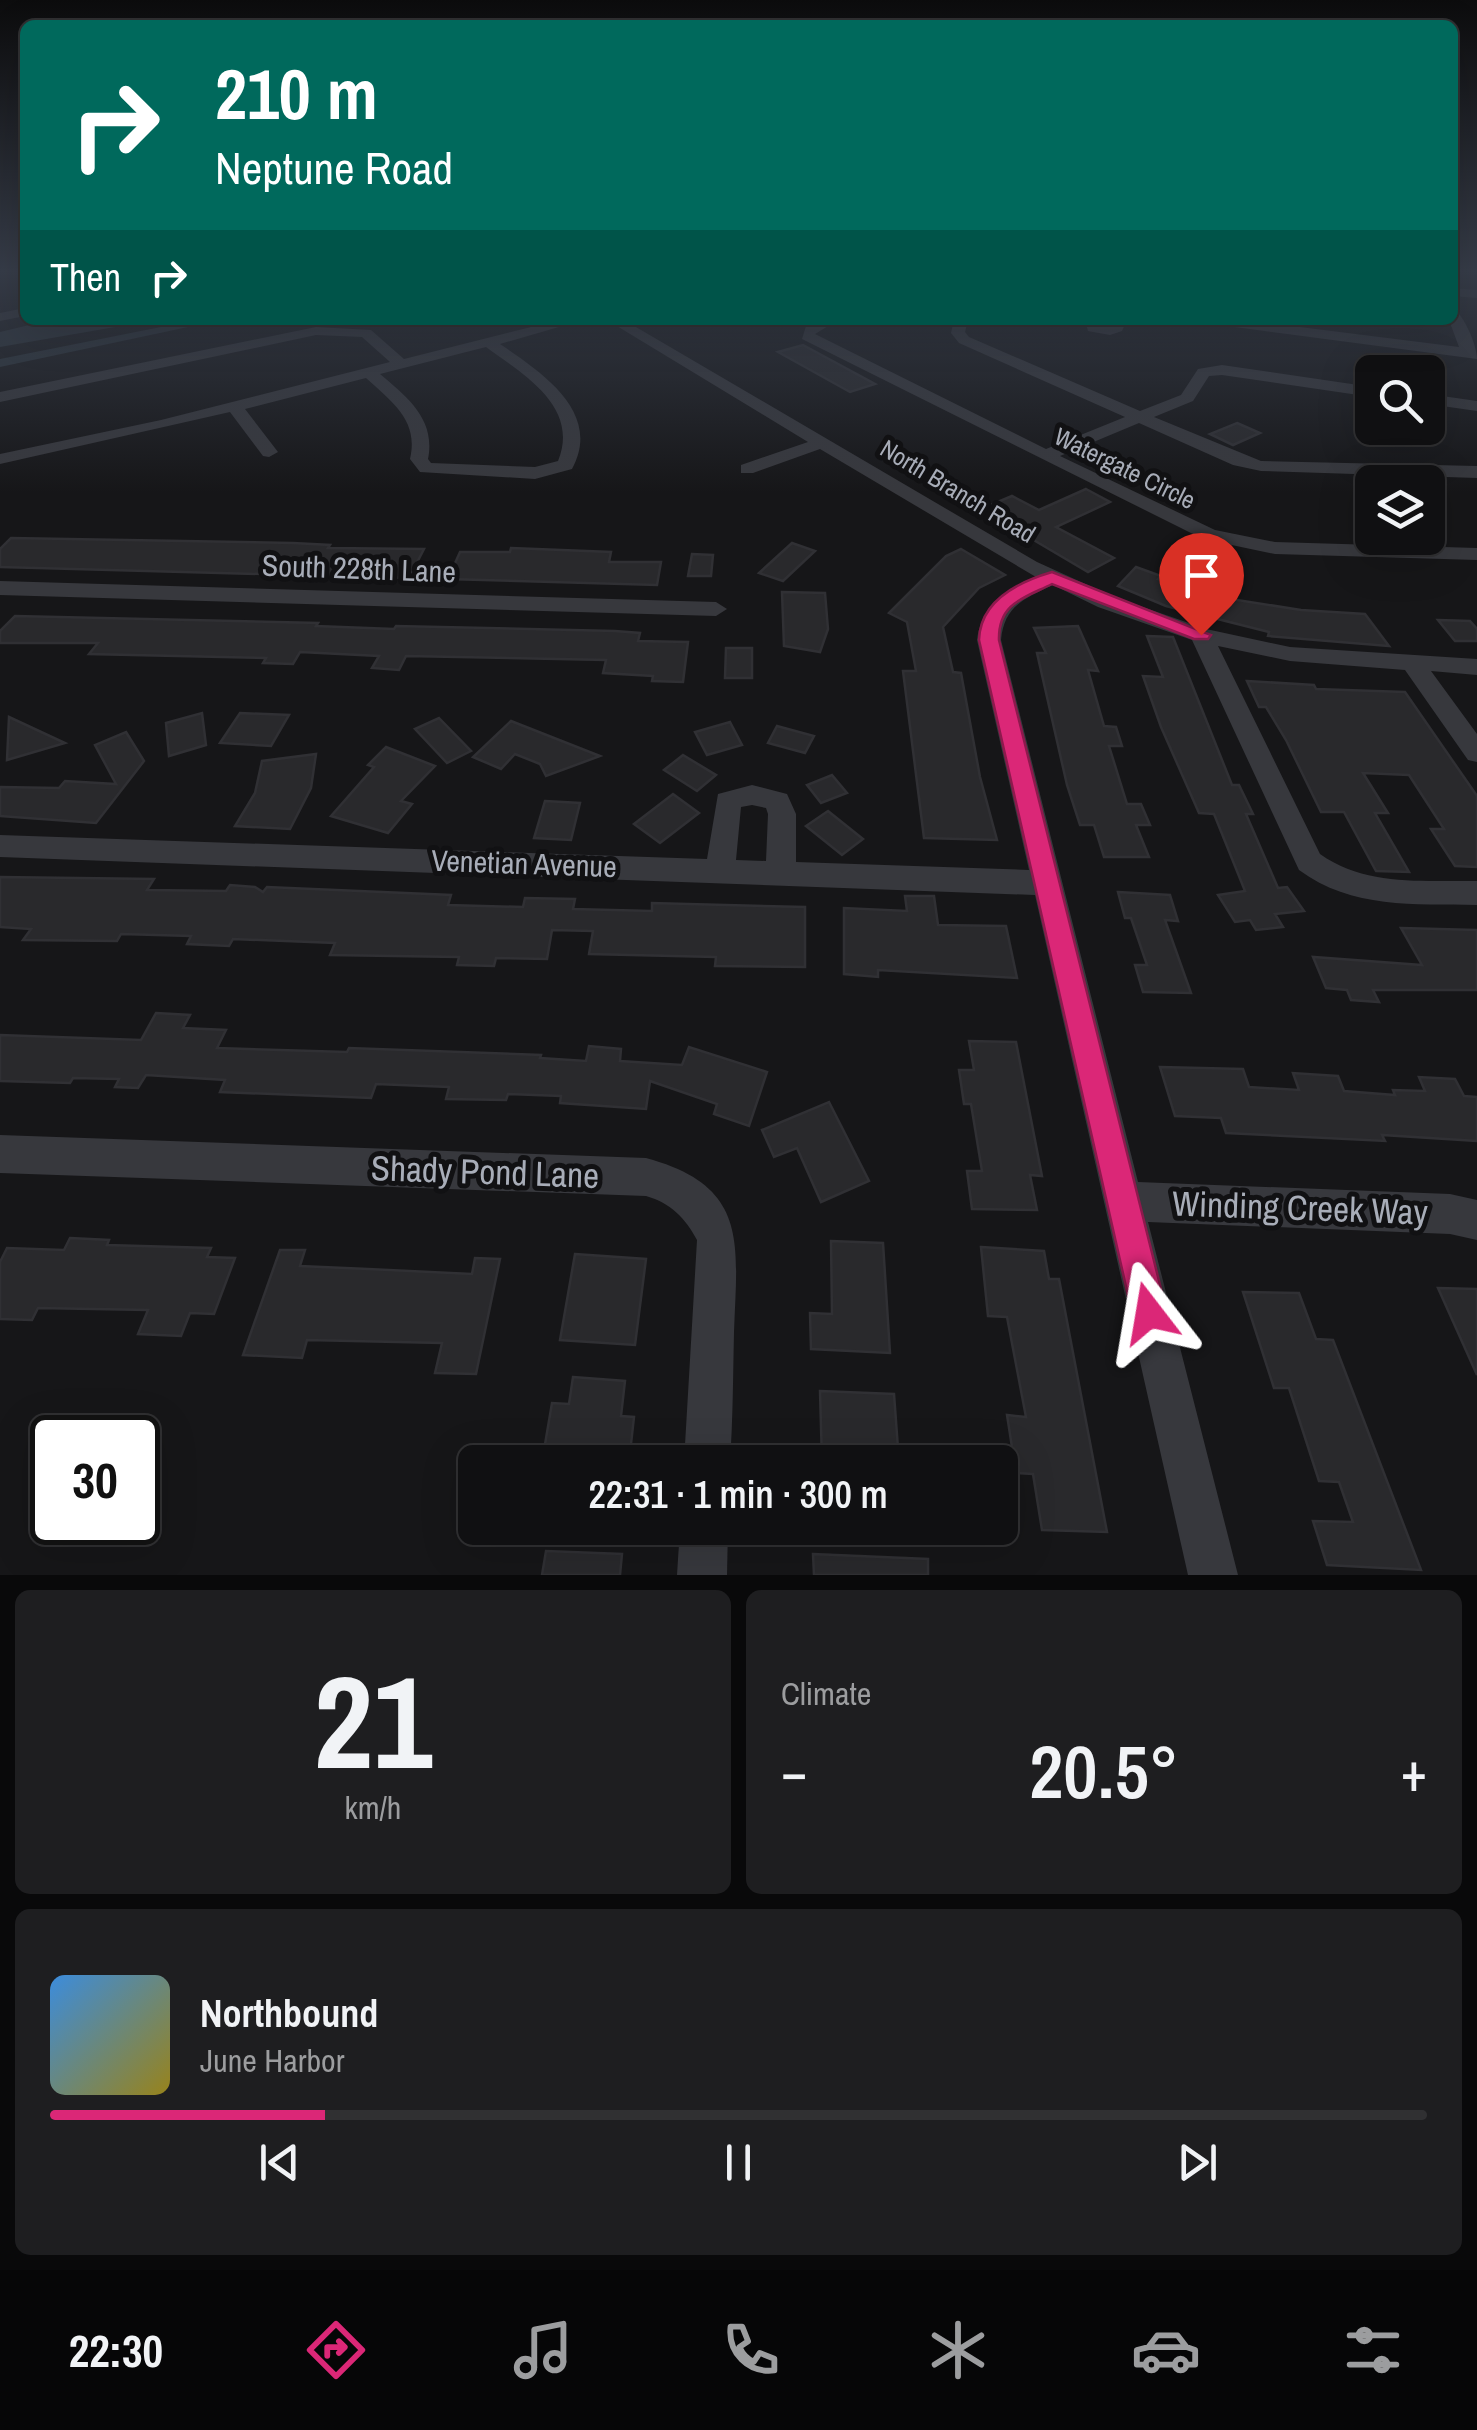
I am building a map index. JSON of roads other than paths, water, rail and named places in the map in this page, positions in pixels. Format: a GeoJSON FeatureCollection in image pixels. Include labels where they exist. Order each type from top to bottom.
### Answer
{"type":"FeatureCollection","features":[{"type":"Feature","properties":{"kind":"street"},"geometry":{"type":"LineString","coordinates":[[0,397],[240,346]]}},
{"type":"Feature","properties":{"kind":"street"},"geometry":{"type":"LineString","coordinates":[[381,346],[402,364]]}},
{"type":"Feature","properties":{"kind":"street"},"geometry":{"type":"LineString","coordinates":[[0,459],[474,346]]}},
{"type":"Feature","properties":{"kind":"street"},"geometry":{"type":"LineString","coordinates":[[368,372],[422,425],[420,458],[426,468],[535,473],[566,464],[573,441],[572,424],[562,404],[542,382],[493,346]]}},
{"type":"Feature","properties":{"kind":"street","name":"North Branch Road"},"geometry":{"type":"LineString","coordinates":[[657,346],[1052,578],[1201,635],[1290,654],[1477,667]]}},
{"type":"Feature","properties":{"kind":"street","name":"Watergate Circle"},"geometry":{"type":"LineString","coordinates":[[826,346],[1193,529],[1246,544],[1477,554]]}},
{"type":"Feature","properties":{"kind":"street"},"geometry":{"type":"LineString","coordinates":[[976,346],[1239,461],[1261,466],[1477,472]]}},
{"type":"Feature","properties":{"kind":"street"},"geometry":{"type":"LineString","coordinates":[[1431,346],[1473,353]]}},
{"type":"Feature","properties":{"kind":"street"},"geometry":{"type":"LineString","coordinates":[[1044,456],[1188,398],[1200,375],[1212,370],[1355,390]]}},
{"type":"Feature","properties":{"kind":"street"},"geometry":{"type":"LineString","coordinates":[[1445,401],[1477,406]]}},
{"type":"Feature","properties":{"kind":"street"},"geometry":{"type":"LineString","coordinates":[[234,406],[270,452]]}},
{"type":"Feature","properties":{"kind":"street"},"geometry":{"type":"LineString","coordinates":[[747,469],[822,443]]}},
{"type":"Feature","properties":{"kind":"street"},"geometry":{"type":"LineString","coordinates":[[1052,578],[1006,600],[989,622],[989,640],[1213,1575]]}},
{"type":"Feature","properties":{"kind":"street","name":"South 228th Lane"},"geometry":{"type":"LineString","coordinates":[[0,588],[716,609]]}},
{"type":"Feature","properties":{"kind":"street"},"geometry":{"type":"LineString","coordinates":[[1201,635],[1309,862],[1326,878],[1356,888],[1477,893]]}},
{"type":"Feature","properties":{"kind":"street"},"geometry":{"type":"LineString","coordinates":[[1414,665],[1477,753]]}},
{"type":"Feature","properties":{"kind":"street"},"geometry":{"type":"LineString","coordinates":[[720,871],[728,801],[743,794],[761,794],[777,801],[782,814],[781,874]]}},
{"type":"Feature","properties":{"kind":"street","name":"Venetian Avenue"},"geometry":{"type":"LineString","coordinates":[[0,846],[1047,883]]}},
{"type":"Feature","properties":{"kind":"street","name":"Shady Pond Lane"},"geometry":{"type":"LineString","coordinates":[[0,1154],[646,1178],[671,1183],[692,1196],[706,1212],[717,1240],[708,1445]]}},
{"type":"Feature","properties":{"kind":"street","name":"Winding Creek Way"},"geometry":{"type":"LineString","coordinates":[[1122,1201],[1450,1214],[1477,1220]]}},
{"type":"Feature","properties":{"kind":"street"},"geometry":{"type":"LineString","coordinates":[[702,1575],[703,1545]]}},
{"type":"Feature","properties":{"kind":"waterway"},"geometry":{"type":"LineString","coordinates":[[0,363],[88,346]]}}]}
